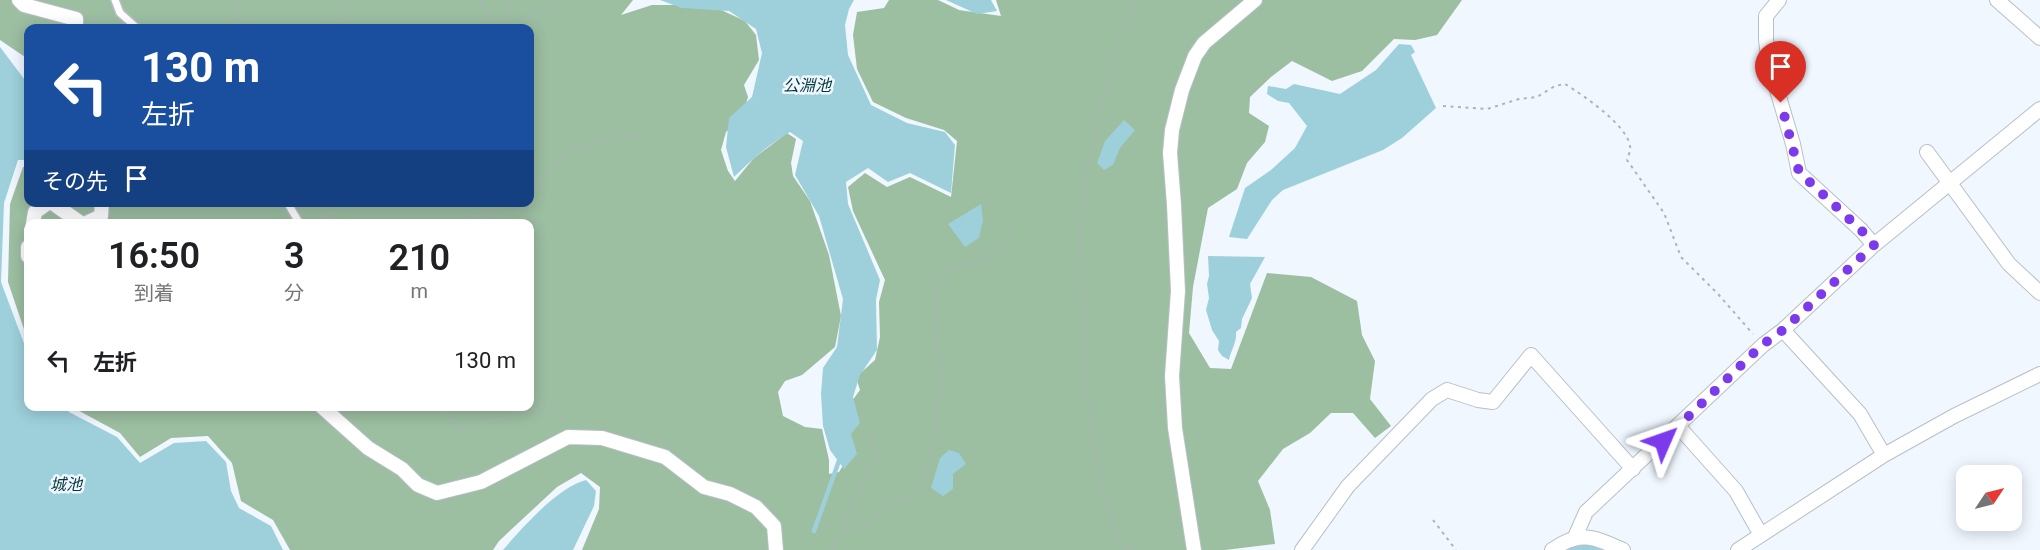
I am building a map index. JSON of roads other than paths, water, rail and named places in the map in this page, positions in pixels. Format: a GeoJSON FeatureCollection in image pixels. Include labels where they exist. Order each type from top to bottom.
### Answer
{"type":"FeatureCollection","features":[{"type":"Feature","properties":{"kind":"street"},"geometry":{"type":"LineString","coordinates":[[19,0],[24,5],[76,19],[76,24]]}},
{"type":"Feature","properties":{"kind":"street"},"geometry":{"type":"LineString","coordinates":[[1194,550],[1174,418],[1172,376],[1178,291],[1170,153],[1172,130],[1182,90],[1195,56],[1204,43],[1255,0]]}},
{"type":"Feature","properties":{"kind":"street"},"geometry":{"type":"LineString","coordinates":[[1779,0],[1766,16],[1766,40],[1769,63],[1799,172],[1874,245]]}},
{"type":"Feature","properties":{"kind":"street"},"geometry":{"type":"LineString","coordinates":[[1997,0],[2040,38]]}},
{"type":"Feature","properties":{"kind":"street"},"geometry":{"type":"LineString","coordinates":[[1575,537],[1586,512],[1762,345],[1783,330],[1874,245],[2040,110]]}},
{"type":"Feature","properties":{"kind":"street"},"geometry":{"type":"LineString","coordinates":[[1928,152],[2009,264],[2040,293]]}},
{"type":"Feature","properties":{"kind":"street"},"geometry":{"type":"LineString","coordinates":[[34,219],[35,212],[42,207]]}},
{"type":"Feature","properties":{"kind":"street"},"geometry":{"type":"LineString","coordinates":[[58,207],[76,219]]}},
{"type":"Feature","properties":{"kind":"street"},"geometry":{"type":"LineString","coordinates":[[95,219],[102,216],[102,207]]}},
{"type":"Feature","properties":{"kind":"street"},"geometry":{"type":"LineString","coordinates":[[1783,330],[1860,414],[1884,455]]}},
{"type":"Feature","properties":{"kind":"street"},"geometry":{"type":"LineString","coordinates":[[1302,550],[1348,486],[1432,399],[1448,390],[1478,400],[1493,402],[1531,355],[1633,469]]}},
{"type":"Feature","properties":{"kind":"street"},"geometry":{"type":"LineString","coordinates":[[1747,548],[1761,535],[1884,455],[1954,416],[2040,374]]}},
{"type":"Feature","properties":{"kind":"street"},"geometry":{"type":"LineString","coordinates":[[327,411],[368,448],[402,469],[418,485],[437,493],[481,482],[568,437],[602,438],[665,457],[704,487],[730,494],[756,507],[774,526],[776,550]]}},
{"type":"Feature","properties":{"kind":"street"},"geometry":{"type":"LineString","coordinates":[[1678,426],[1736,491],[1761,535]]}},
{"type":"Feature","properties":{"kind":"street"},"geometry":{"type":"LineString","coordinates":[[1552,550],[1575,537],[1593,537],[1623,550]]}},
{"type":"Feature","properties":{"kind":"lane"},"geometry":{"type":"LineString","coordinates":[[115,0],[120,13],[132,24]]}},
{"type":"Feature","properties":{"kind":"water","name":"公淵池"},"geometry":{"type":"Polygon","coordinates":[[[660,0],[854,0],[845,25],[848,55],[871,105],[907,123],[945,132],[955,145],[951,193],[910,173],[888,182],[868,168],[846,182],[848,204],[880,280],[876,300],[877,350],[860,375],[853,397],[860,423],[851,434],[857,454],[844,469],[830,450],[823,426],[821,394],[823,368],[837,347],[843,299],[819,216],[795,175],[803,141],[790,132],[760,153],[734,177],[726,147],[729,118],[752,97],[762,53],[756,29],[729,11],[682,8],[660,0]]]}},
{"type":"Feature","properties":{"kind":"water"},"geometry":{"type":"Polygon","coordinates":[[[946,0],[991,0],[997,11],[977,14],[946,0]]]}},
{"type":"Feature","properties":{"kind":"water"},"geometry":{"type":"Polygon","coordinates":[[[1399,44],[1411,45],[1415,52],[1411,55],[1436,108],[1402,138],[1383,150],[1283,190],[1272,200],[1247,239],[1229,237],[1245,188],[1271,170],[1295,148],[1307,126],[1289,103],[1278,101],[1267,94],[1268,86],[1286,89],[1294,84],[1340,94],[1376,70],[1399,44]]]}},
{"type":"Feature","properties":{"kind":"water","name":"城池"},"geometry":{"type":"Polygon","coordinates":[[[0,47],[24,79],[24,160],[18,160],[4,203],[1,282],[24,343],[24,411],[68,411],[117,437],[140,463],[174,443],[206,441],[226,462],[231,491],[239,508],[271,526],[283,550],[0,550],[0,47]]]}},
{"type":"Feature","properties":{"kind":"water"},"geometry":{"type":"Polygon","coordinates":[[[1124,120],[1135,130],[1120,148],[1113,165],[1104,170],[1097,163],[1105,141],[1124,120]]]}},
{"type":"Feature","properties":{"kind":"water"},"geometry":{"type":"Polygon","coordinates":[[[981,204],[983,220],[979,238],[965,247],[948,224],[981,204]]]}},
{"type":"Feature","properties":{"kind":"water"},"geometry":{"type":"Polygon","coordinates":[[[1208,256],[1265,257],[1250,284],[1252,298],[1242,319],[1241,328],[1236,332],[1229,360],[1218,350],[1219,341],[1212,330],[1206,310],[1209,298],[1208,256]]]}},
{"type":"Feature","properties":{"kind":"water"},"geometry":{"type":"Polygon","coordinates":[[[949,450],[959,453],[966,464],[953,474],[953,489],[943,496],[931,488],[940,458],[949,450]]]}},
{"type":"Feature","properties":{"kind":"water"},"geometry":{"type":"Polygon","coordinates":[[[586,480],[596,491],[594,506],[573,550],[503,550],[552,499],[575,484],[586,480]]]}},
{"type":"Feature","properties":{"kind":"water"},"geometry":{"type":"Polygon","coordinates":[[[1581,541],[1610,550],[1560,550],[1581,541]]]}},
{"type":"Feature","properties":{"kind":"waterway"},"geometry":{"type":"LineString","coordinates":[[814,531],[840,458]]}}]}
